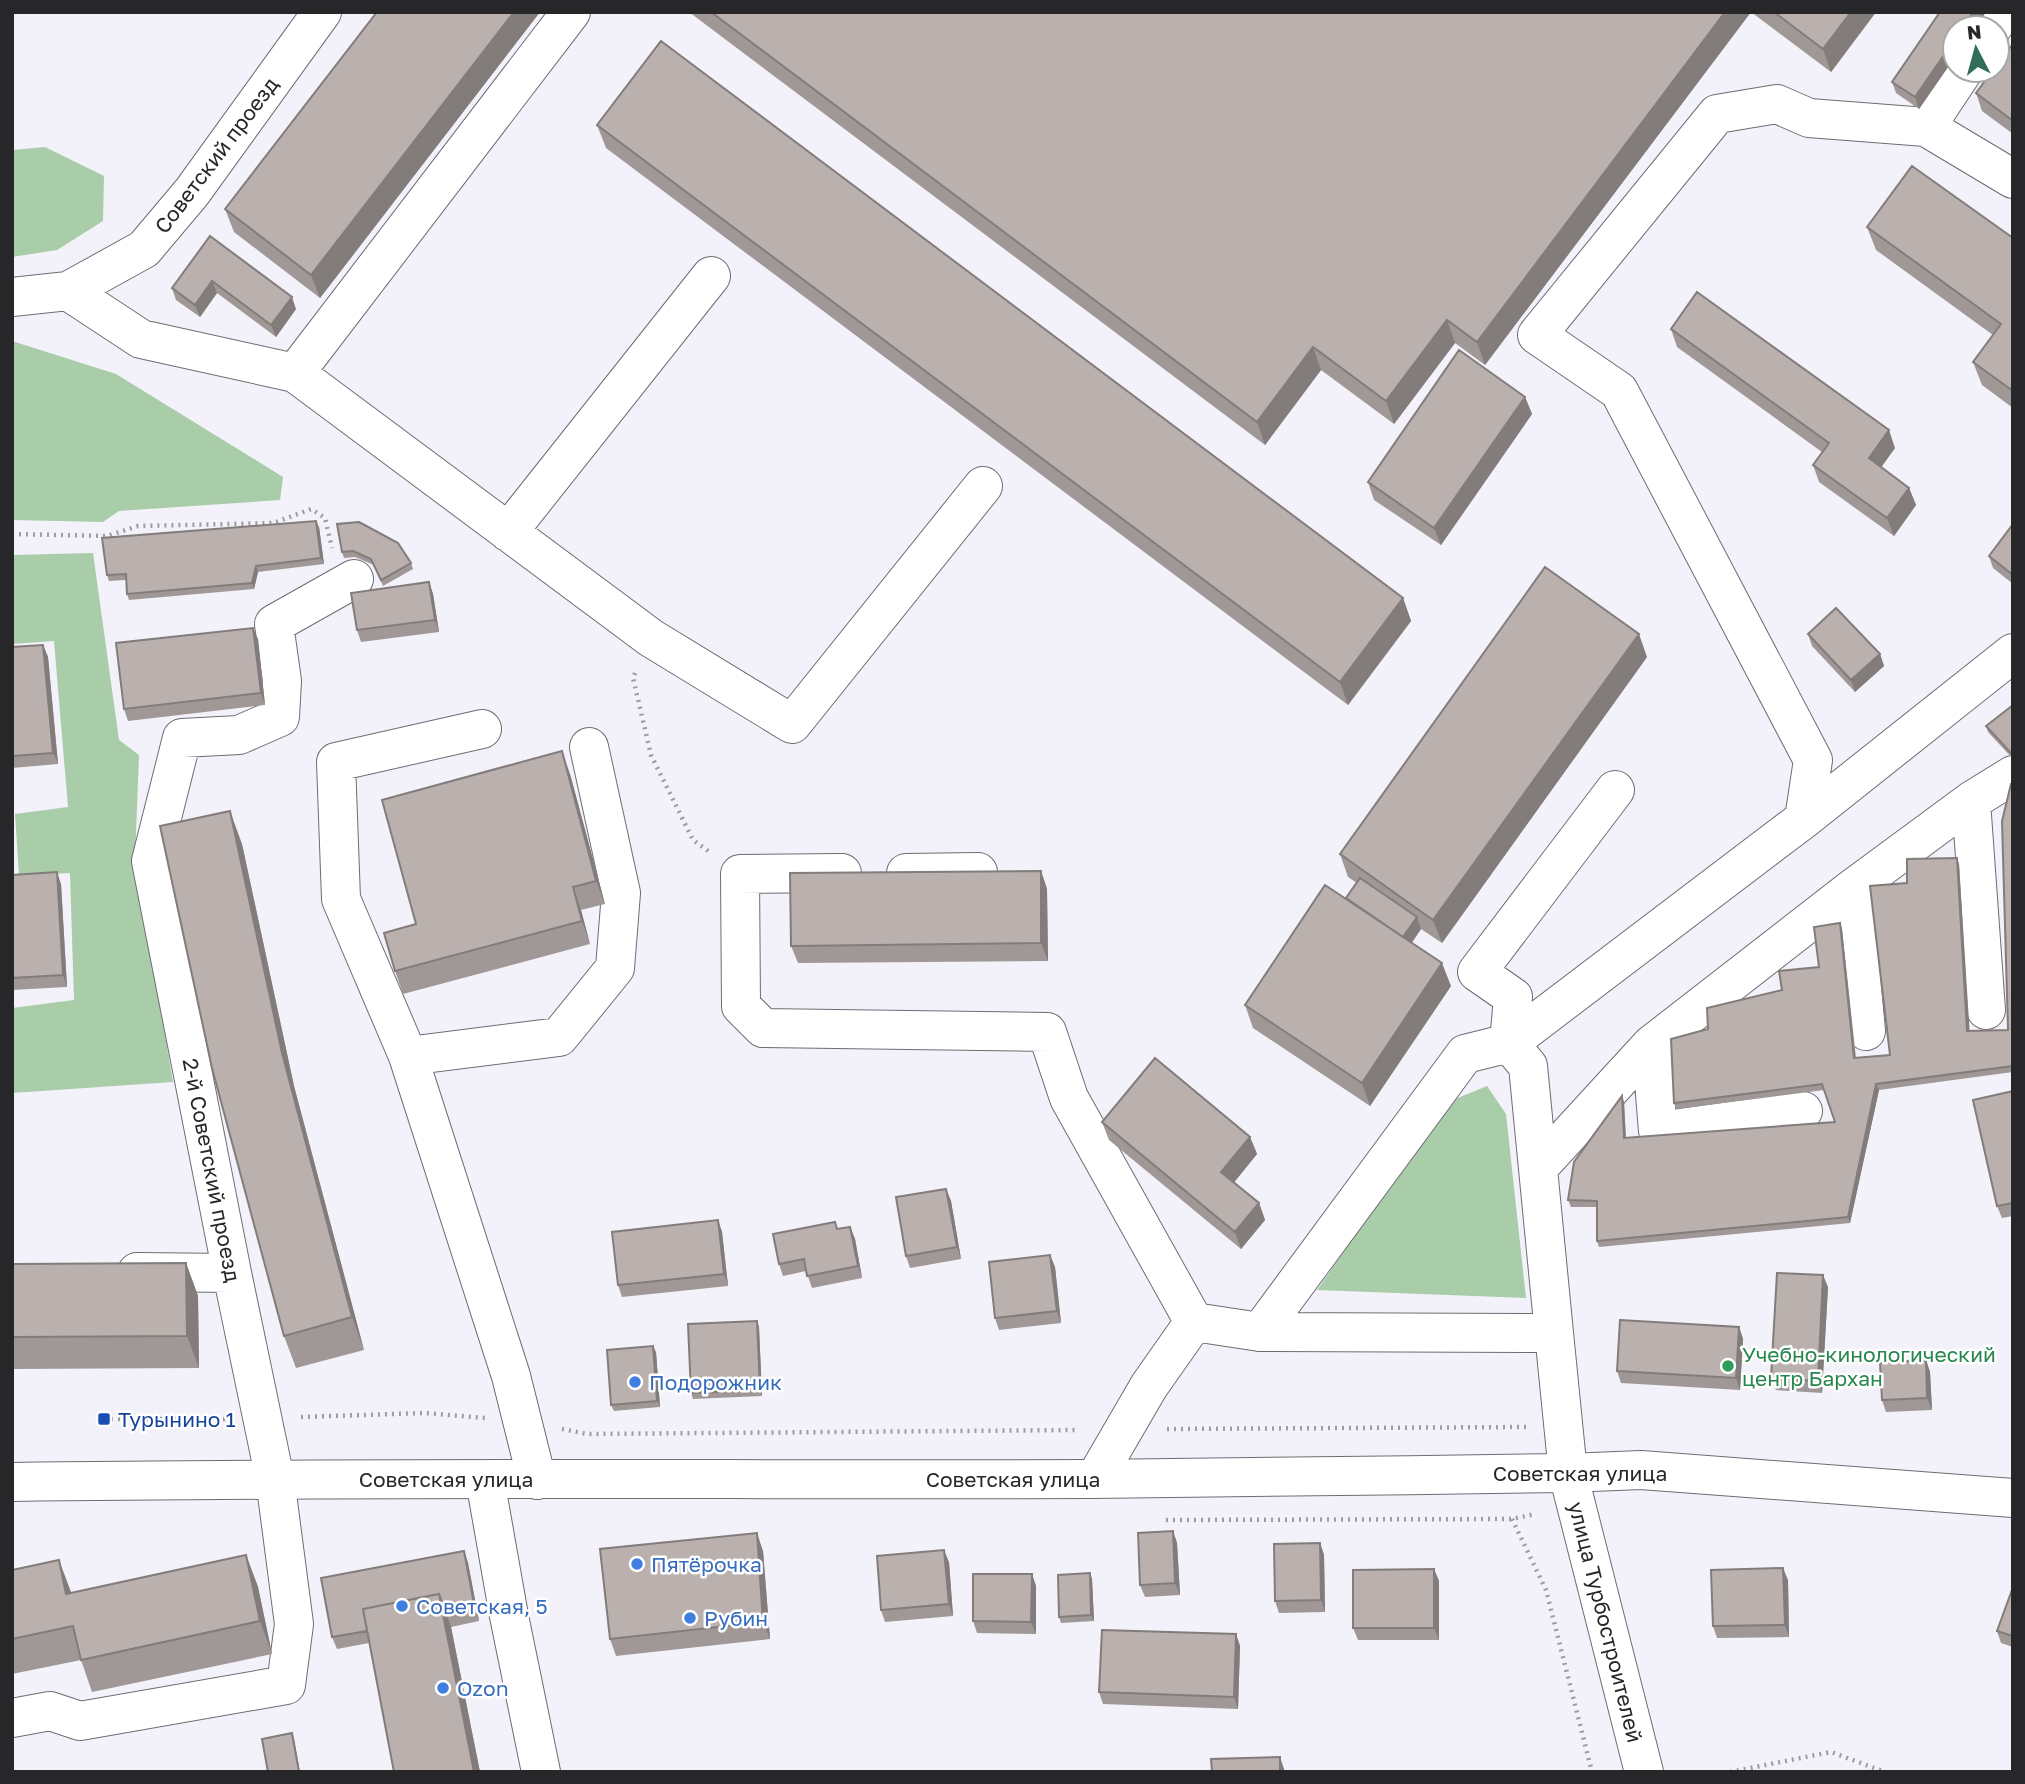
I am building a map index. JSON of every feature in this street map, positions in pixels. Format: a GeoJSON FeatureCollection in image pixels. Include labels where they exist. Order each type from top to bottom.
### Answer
{"type":"FeatureCollection","features":[{"type":"Feature","properties":{"kind":"main road","name":"Советский проезд"},"geometry":{"type":"LineString","coordinates":[[12,297],[68,291],[144,249],[192,192],[322,12]]}},
{"type":"Feature","properties":{"kind":"main road"},"geometry":{"type":"LineString","coordinates":[[295,373],[571,12]]}},
{"type":"Feature","properties":{"kind":"main road"},"geometry":{"type":"LineString","coordinates":[[1926,127],[1955,84]]}},
{"type":"Feature","properties":{"kind":"main road"},"geometry":{"type":"LineString","coordinates":[[1804,819],[1813,760],[1619,391],[1537,335],[1717,114],[1777,104],[1809,118],[1926,127],[2013,179]]}},
{"type":"Feature","properties":{"kind":"main road"},"geometry":{"type":"LineString","coordinates":[[508,532],[711,276]]}},
{"type":"Feature","properties":{"kind":"main road"},"geometry":{"type":"LineString","coordinates":[[68,291],[141,339],[295,373],[651,638],[792,724],[984,486]]}},
{"type":"Feature","properties":{"kind":"main road"},"geometry":{"type":"LineString","coordinates":[[317,600],[354,579]]}},
{"type":"Feature","properties":{"kind":"main road","name":"2-й Советский проезд"},"geometry":{"type":"LineString","coordinates":[[12,1718],[50,1711],[80,1721],[286,1685],[294,1624],[275,1479],[151,861],[182,738],[239,735],[280,717],[282,681],[274,624],[317,600]]}},
{"type":"Feature","properties":{"kind":"main road"},"geometry":{"type":"LineString","coordinates":[[1260,1332],[1465,1054],[1509,1043],[1804,819],[2013,653]]}},
{"type":"Feature","properties":{"kind":"main road"},"geometry":{"type":"LineString","coordinates":[[482,729],[336,762],[341,899],[408,1056],[524,1422],[537,1480]]}},
{"type":"Feature","properties":{"kind":"main road"},"geometry":{"type":"LineString","coordinates":[[408,1056],[559,1037],[615,968],[621,893],[589,747]]}},
{"type":"Feature","properties":{"kind":"main road"},"geometry":{"type":"LineString","coordinates":[[1813,760],[1864,772]]}},
{"type":"Feature","properties":{"kind":"main road"},"geometry":{"type":"LineString","coordinates":[[1539,1167],[1651,1045],[1853,888],[1971,801],[2013,775]]}},
{"type":"Feature","properties":{"kind":"main road"},"geometry":{"type":"LineString","coordinates":[[1509,1043],[1513,997],[1477,972],[1615,790]]}},
{"type":"Feature","properties":{"kind":"main road"},"geometry":{"type":"LineString","coordinates":[[1971,801],[1986,1010]]}},
{"type":"Feature","properties":{"kind":"main road"},"geometry":{"type":"LineString","coordinates":[[978,872],[740,874],[741,1006],[762,1028],[1047,1032],[1069,1098],[1195,1322]]}},
{"type":"Feature","properties":{"kind":"main road"},"geometry":{"type":"LineString","coordinates":[[1853,888],[1866,1031]]}},
{"type":"Feature","properties":{"kind":"main road","name":"улица Турбостроителей"},"geometry":{"type":"LineString","coordinates":[[1509,1043],[1528,1066],[1563,1427],[1572,1489],[1644,1772]]}},
{"type":"Feature","properties":{"kind":"main road"},"geometry":{"type":"LineString","coordinates":[[1651,1045],[1658,1131],[1803,1111]]}},
{"type":"Feature","properties":{"kind":"main road"},"geometry":{"type":"LineString","coordinates":[[108,1272],[232,1273]]}},
{"type":"Feature","properties":{"kind":"main road"},"geometry":{"type":"LineString","coordinates":[[1195,1322],[1260,1332],[1554,1333]]}},
{"type":"Feature","properties":{"kind":"main road"},"geometry":{"type":"LineString","coordinates":[[1095,1479],[1149,1386],[1195,1322]]}},
{"type":"Feature","properties":{"kind":"main road","name":"Советская улица"},"geometry":{"type":"LineString","coordinates":[[12,1482],[275,1479],[1095,1479],[1572,1489],[1641,1470],[2013,1498]]}},
{"type":"Feature","properties":{"kind":"main road"},"geometry":{"type":"LineString","coordinates":[[485,1480],[541,1772]]}},
{"type":"Feature","properties":{"kind":"path"},"geometry":{"type":"LineString","coordinates":[[12,534],[107,536],[138,526],[274,523],[311,509],[325,518],[336,565],[317,600]]}},
{"type":"Feature","properties":{"kind":"path"},"geometry":{"type":"LineString","coordinates":[[651,638],[633,678],[651,755],[693,840],[740,874]]}},
{"type":"Feature","properties":{"kind":"path"},"geometry":{"type":"LineString","coordinates":[[104,1419],[425,1413],[524,1422],[587,1434],[1563,1427]]}},
{"type":"Feature","properties":{"kind":"path"},"geometry":{"type":"LineString","coordinates":[[1155,1520],[1512,1520],[1572,1489]]}},
{"type":"Feature","properties":{"kind":"path"},"geometry":{"type":"LineString","coordinates":[[1512,1520],[1546,1590],[1592,1772]]}},
{"type":"Feature","properties":{"kind":"path"},"geometry":{"type":"LineString","coordinates":[[1730,1772],[1831,1752],[1885,1772]]}},
{"type":"Feature","properties":{"kind":"green space"},"geometry":{"type":"Polygon","coordinates":[[[45,147],[104,176],[103,221],[57,250],[12,257],[12,150],[45,147]]]}},
{"type":"Feature","properties":{"kind":"green space"},"geometry":{"type":"Polygon","coordinates":[[[12,341],[116,374],[283,477],[280,500],[119,511],[103,522],[12,520],[12,341]]]}},
{"type":"Feature","properties":{"kind":"green space"},"geometry":{"type":"Polygon","coordinates":[[[93,553],[119,740],[139,755],[135,859],[173,1082],[12,1093],[12,1008],[74,1000],[70,873],[19,876],[15,814],[68,807],[54,641],[12,644],[12,555],[93,553]]]}},
{"type":"Feature","properties":{"kind":"green space"},"geometry":{"type":"Polygon","coordinates":[[[1487,1086],[1506,1114],[1526,1298],[1317,1290],[1448,1102],[1487,1086]]]}},
{"type":"Feature","properties":{"kind":"building"},"geometry":{"type":"Polygon","coordinates":[[[377,12],[514,12],[311,275],[225,209],[377,12]]]}},
{"type":"Feature","properties":{"kind":"building"},"geometry":{"type":"Polygon","coordinates":[[[711,12],[1725,12],[1477,342],[1447,320],[1386,401],[1313,347],[1257,422],[711,12]]]}},
{"type":"Feature","properties":{"kind":"building"},"geometry":{"type":"Polygon","coordinates":[[[1774,12],[1851,12],[1823,49],[1774,12]]]}},
{"type":"Feature","properties":{"kind":"building"},"geometry":{"type":"Polygon","coordinates":[[[1940,12],[1973,12],[1941,14],[1941,59],[1915,97],[1892,82],[1940,12]]]}},
{"type":"Feature","properties":{"kind":"building"},"geometry":{"type":"Polygon","coordinates":[[[661,41],[1403,598],[1340,682],[597,125],[661,41]]]}},
{"type":"Feature","properties":{"kind":"building"},"geometry":{"type":"Polygon","coordinates":[[[2013,44],[2013,121],[1976,93],[1983,84],[2011,84],[2013,44]]]}},
{"type":"Feature","properties":{"kind":"building"},"geometry":{"type":"Polygon","coordinates":[[[1912,166],[2013,238],[2013,391],[1973,362],[2001,324],[1867,227],[1912,166]]]}},
{"type":"Feature","properties":{"kind":"building"},"geometry":{"type":"Polygon","coordinates":[[[210,236],[292,297],[271,325],[212,281],[195,305],[172,288],[210,236]]]}},
{"type":"Feature","properties":{"kind":"building"},"geometry":{"type":"Polygon","coordinates":[[[1697,292],[1889,430],[1869,458],[1909,488],[1887,518],[1813,465],[1829,443],[1671,329],[1697,292]]]}},
{"type":"Feature","properties":{"kind":"building"},"geometry":{"type":"Polygon","coordinates":[[[1459,350],[1525,397],[1434,528],[1368,482],[1459,350]]]}},
{"type":"Feature","properties":{"kind":"building"},"geometry":{"type":"Polygon","coordinates":[[[316,521],[321,558],[256,566],[252,583],[127,594],[126,574],[107,575],[102,538],[316,521]]]}},
{"type":"Feature","properties":{"kind":"building"},"geometry":{"type":"Polygon","coordinates":[[[359,522],[398,543],[411,563],[381,580],[371,559],[353,551],[342,552],[337,524],[359,522]]]}},
{"type":"Feature","properties":{"kind":"building"},"geometry":{"type":"Polygon","coordinates":[[[2013,524],[2013,575],[1989,556],[2013,524]]]}},
{"type":"Feature","properties":{"kind":"building"},"geometry":{"type":"Polygon","coordinates":[[[1545,567],[1639,634],[1433,920],[1340,854],[1545,567]]]}},
{"type":"Feature","properties":{"kind":"building"},"geometry":{"type":"Polygon","coordinates":[[[429,582],[435,620],[357,630],[351,593],[429,582]]]}},
{"type":"Feature","properties":{"kind":"building"},"geometry":{"type":"Polygon","coordinates":[[[1836,608],[1880,654],[1851,680],[1808,634],[1836,608]]]}},
{"type":"Feature","properties":{"kind":"building"},"geometry":{"type":"Polygon","coordinates":[[[253,628],[261,693],[124,709],[116,643],[253,628]]]}},
{"type":"Feature","properties":{"kind":"building"},"geometry":{"type":"Polygon","coordinates":[[[43,645],[53,753],[12,756],[12,647],[43,645]]]}},
{"type":"Feature","properties":{"kind":"building"},"geometry":{"type":"Polygon","coordinates":[[[2013,705],[2013,752],[2011,753],[1986,726],[2013,705]]]}},
{"type":"Feature","properties":{"kind":"building"},"geometry":{"type":"Polygon","coordinates":[[[562,751],[596,881],[573,887],[582,921],[395,971],[384,933],[416,924],[382,800],[562,751]]]}},
{"type":"Feature","properties":{"kind":"building"},"geometry":{"type":"Polygon","coordinates":[[[2011,784],[2013,1066],[1876,1084],[1848,1217],[1597,1241],[1597,1201],[1568,1200],[1574,1162],[1622,1096],[1624,1138],[1835,1122],[1822,1084],[1674,1103],[1671,1039],[1708,1029],[1707,1008],[1782,990],[1779,971],[1819,967],[1814,927],[1840,923],[1854,1058],[1890,1055],[1870,886],[1907,883],[1907,859],[1957,858],[1967,1031],[2008,1030],[2002,821],[2011,784]]]}},
{"type":"Feature","properties":{"kind":"building"},"geometry":{"type":"Polygon","coordinates":[[[230,811],[282,1053],[352,1317],[284,1336],[212,1068],[160,826],[230,811]]]}},
{"type":"Feature","properties":{"kind":"building"},"geometry":{"type":"Polygon","coordinates":[[[1041,871],[1041,943],[791,946],[790,873],[1041,871]]]}},
{"type":"Feature","properties":{"kind":"building"},"geometry":{"type":"Polygon","coordinates":[[[57,872],[63,975],[12,978],[12,875],[57,872]]]}},
{"type":"Feature","properties":{"kind":"building"},"geometry":{"type":"Polygon","coordinates":[[[1360,878],[1417,917],[1403,937],[1346,898],[1360,878]]]}},
{"type":"Feature","properties":{"kind":"building"},"geometry":{"type":"Polygon","coordinates":[[[1325,885],[1442,963],[1362,1083],[1245,1005],[1325,885]]]}},
{"type":"Feature","properties":{"kind":"building"},"geometry":{"type":"Polygon","coordinates":[[[1155,1058],[1250,1137],[1221,1172],[1259,1203],[1235,1232],[1102,1122],[1155,1058]]]}},
{"type":"Feature","properties":{"kind":"building"},"geometry":{"type":"Polygon","coordinates":[[[2013,1091],[2013,1203],[1997,1206],[1973,1100],[2013,1091]]]}},
{"type":"Feature","properties":{"kind":"building"},"geometry":{"type":"Polygon","coordinates":[[[946,1189],[957,1247],[906,1256],[896,1197],[946,1189]]]}},
{"type":"Feature","properties":{"kind":"building"},"geometry":{"type":"Polygon","coordinates":[[[718,1220],[724,1274],[618,1285],[612,1232],[718,1220]]]}},
{"type":"Feature","properties":{"kind":"building"},"geometry":{"type":"Polygon","coordinates":[[[835,1222],[837,1229],[850,1227],[858,1266],[807,1276],[804,1259],[779,1264],[773,1234],[835,1222]]]}},
{"type":"Feature","properties":{"kind":"building"},"geometry":{"type":"Polygon","coordinates":[[[1050,1255],[1057,1311],[995,1318],[989,1262],[1050,1255]]]}},
{"type":"Feature","properties":{"kind":"building"},"geometry":{"type":"Polygon","coordinates":[[[186,1263],[187,1336],[12,1337],[12,1264],[186,1263]]]}},
{"type":"Feature","properties":{"kind":"building"},"geometry":{"type":"Polygon","coordinates":[[[1777,1273],[1823,1275],[1818,1381],[1771,1378],[1777,1273]]]}},
{"type":"Feature","properties":{"kind":"building"},"geometry":{"type":"Polygon","coordinates":[[[1620,1320],[1739,1327],[1736,1378],[1617,1371],[1620,1320]]]}},
{"type":"Feature","properties":{"kind":"building"},"geometry":{"type":"Polygon","coordinates":[[[757,1321],[760,1390],[691,1393],[688,1324],[757,1321]]]}},
{"type":"Feature","properties":{"kind":"building","name":"Подорожник"},"geometry":{"type":"Polygon","coordinates":[[[653,1346],[657,1401],[611,1405],[607,1350],[653,1346]]]}},
{"type":"Feature","properties":{"kind":"building"},"geometry":{"type":"Polygon","coordinates":[[[1926,1360],[1927,1398],[1882,1400],[1880,1363],[1926,1360]]]}},
{"type":"Feature","properties":{"kind":"building"},"geometry":{"type":"Polygon","coordinates":[[[1173,1531],[1175,1583],[1140,1585],[1138,1533],[1173,1531]]]}},
{"type":"Feature","properties":{"kind":"building","name":"Рубин"},"geometry":{"type":"Polygon","coordinates":[[[757,1533],[763,1622],[610,1639],[600,1549],[757,1533]]]}},
{"type":"Feature","properties":{"kind":"building"},"geometry":{"type":"Polygon","coordinates":[[[1320,1543],[1321,1600],[1275,1601],[1274,1544],[1320,1543]]]}},
{"type":"Feature","properties":{"kind":"building"},"geometry":{"type":"Polygon","coordinates":[[[944,1550],[949,1604],[881,1610],[877,1556],[944,1550]]]}},
{"type":"Feature","properties":{"kind":"building"},"geometry":{"type":"Polygon","coordinates":[[[464,1551],[475,1609],[447,1615],[439,1594],[363,1609],[367,1631],[332,1637],[321,1578],[464,1551]]]}},
{"type":"Feature","properties":{"kind":"building"},"geometry":{"type":"Polygon","coordinates":[[[246,1555],[260,1621],[81,1660],[73,1626],[12,1639],[12,1570],[59,1560],[66,1594],[246,1555]]]}},
{"type":"Feature","properties":{"kind":"building"},"geometry":{"type":"Polygon","coordinates":[[[1783,1568],[1785,1625],[1713,1626],[1711,1570],[1783,1568]]]}},
{"type":"Feature","properties":{"kind":"building"},"geometry":{"type":"Polygon","coordinates":[[[1434,1569],[1434,1628],[1353,1628],[1353,1570],[1434,1569]]]}},
{"type":"Feature","properties":{"kind":"building"},"geometry":{"type":"Polygon","coordinates":[[[1090,1573],[1091,1615],[1059,1617],[1058,1575],[1090,1573]]]}},
{"type":"Feature","properties":{"kind":"building"},"geometry":{"type":"Polygon","coordinates":[[[973,1574],[1032,1574],[1031,1622],[973,1621],[973,1574]]]}},
{"type":"Feature","properties":{"kind":"building"},"geometry":{"type":"Polygon","coordinates":[[[2013,1587],[2013,1636],[1997,1631],[2013,1587]]]}},
{"type":"Feature","properties":{"kind":"building"},"geometry":{"type":"Polygon","coordinates":[[[439,1594],[474,1772],[394,1772],[363,1609],[439,1594]]]}},
{"type":"Feature","properties":{"kind":"building"},"geometry":{"type":"Polygon","coordinates":[[[1102,1630],[1236,1634],[1234,1697],[1099,1692],[1102,1630]]]}},
{"type":"Feature","properties":{"kind":"building"},"geometry":{"type":"Polygon","coordinates":[[[292,1733],[299,1772],[268,1772],[262,1739],[292,1733]]]}},
{"type":"Feature","properties":{"kind":"building"},"geometry":{"type":"Polygon","coordinates":[[[1280,1757],[1280,1772],[1212,1772],[1211,1759],[1280,1757]]]}},
{"type":"Feature","properties":{"kind":"place","name":"Учебно-кинологический центр Бархан"},"geometry":{"type":"Point","coordinates":[1728,1366]}},
{"type":"Feature","properties":{"kind":"place","name":"Подорожник"},"geometry":{"type":"Point","coordinates":[635,1382]}},
{"type":"Feature","properties":{"kind":"place","name":"Турынино 1"},"geometry":{"type":"Point","coordinates":[104,1419]}},
{"type":"Feature","properties":{"kind":"place","name":"Пятёрочка"},"geometry":{"type":"Point","coordinates":[637,1564]}},
{"type":"Feature","properties":{"kind":"place","name":"Советская, 5"},"geometry":{"type":"Point","coordinates":[402,1606]}},
{"type":"Feature","properties":{"kind":"place","name":"Рубин"},"geometry":{"type":"Point","coordinates":[690,1618]}},
{"type":"Feature","properties":{"kind":"place","name":"Ozon"},"geometry":{"type":"Point","coordinates":[443,1688]}}]}
